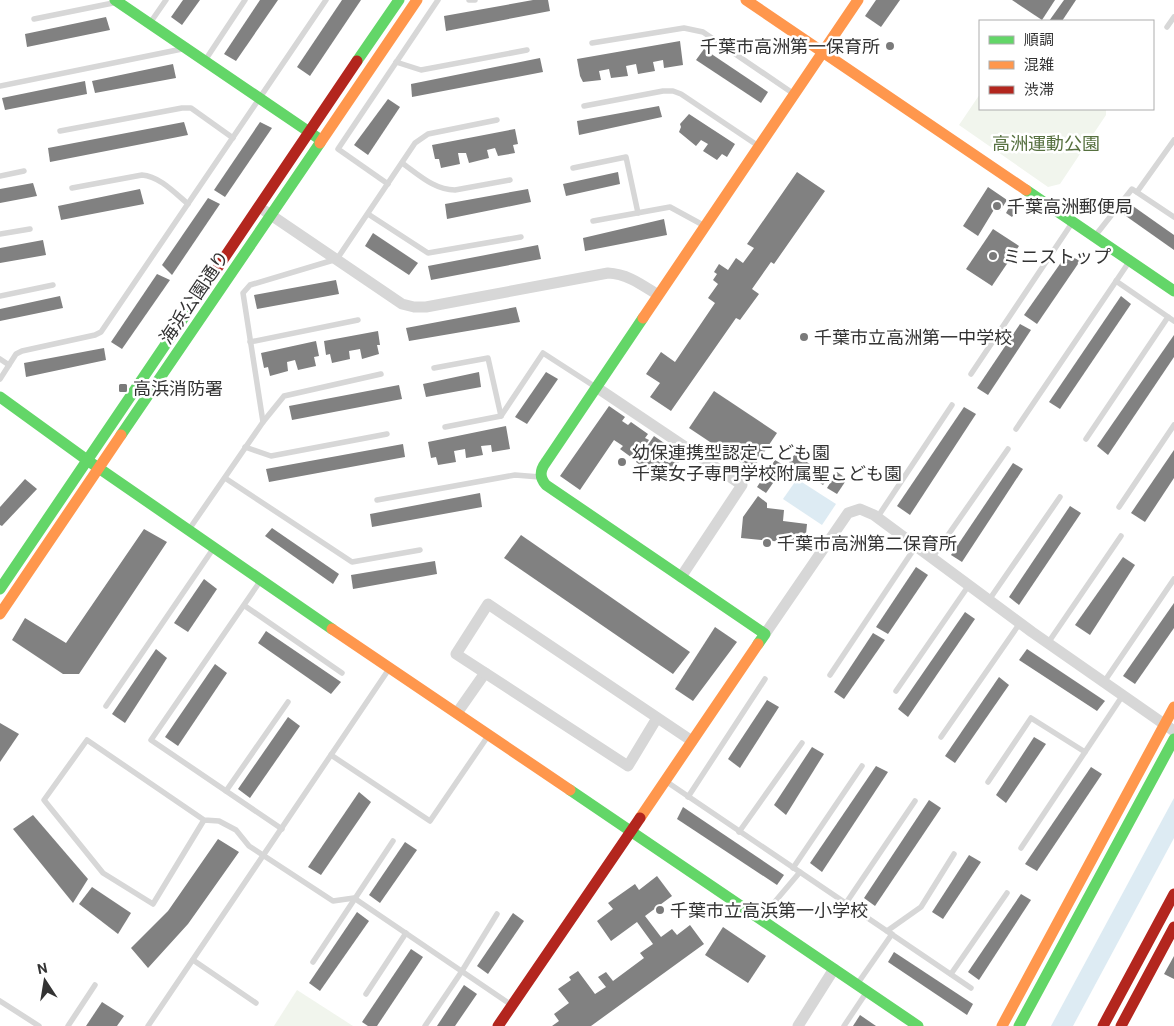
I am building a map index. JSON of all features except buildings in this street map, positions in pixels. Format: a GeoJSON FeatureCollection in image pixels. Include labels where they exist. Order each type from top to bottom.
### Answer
{"type":"FeatureCollection","features":[{"type":"Feature","properties":{"kind":"street","name":"海浜公園通り"},"geometry":{"type":"LineString","coordinates":[[0,589],[260,208],[399,0]]}},
{"type":"Feature","properties":{"kind":"street","name":"海浜公園通り"},"geometry":{"type":"LineString","coordinates":[[0,614],[417,0]]}},
{"type":"Feature","properties":{"kind":"street"},"geometry":{"type":"LineString","coordinates":[[746,0],[1174,291]]}},
{"type":"Feature","properties":{"kind":"street"},"geometry":{"type":"LineString","coordinates":[[765,634],[546,485],[540,477],[543,466],[858,0]]}},
{"type":"Feature","properties":{"kind":"street"},"geometry":{"type":"LineString","coordinates":[[117,1],[322,140]]}},
{"type":"Feature","properties":{"kind":"street"},"geometry":{"type":"LineString","coordinates":[[260,208],[402,304],[414,307],[426,307],[608,273],[619,273],[630,277],[658,295]]}},
{"type":"Feature","properties":{"kind":"street"},"geometry":{"type":"LineString","coordinates":[[596,387],[742,485],[681,577]]}},
{"type":"Feature","properties":{"kind":"street"},"geometry":{"type":"LineString","coordinates":[[0,398],[390,668],[918,1026]]}},
{"type":"Feature","properties":{"kind":"street"},"geometry":{"type":"LineString","coordinates":[[498,1026],[848,513],[860,509],[877,518],[1020,623],[1169,728]]}},
{"type":"Feature","properties":{"kind":"street"},"geometry":{"type":"LineString","coordinates":[[657,718],[628,766],[456,654],[488,604],[692,741]]}},
{"type":"Feature","properties":{"kind":"street"},"geometry":{"type":"LineString","coordinates":[[457,713],[485,673]]}},
{"type":"Feature","properties":{"kind":"street"},"geometry":{"type":"LineString","coordinates":[[1002,1026],[1169,728],[1174,707]]}},
{"type":"Feature","properties":{"kind":"street"},"geometry":{"type":"LineString","coordinates":[[1019,1026],[1174,739]]}},
{"type":"Feature","properties":{"kind":"street"},"geometry":{"type":"LineString","coordinates":[[1102,1026],[1174,894]]}},
{"type":"Feature","properties":{"kind":"street"},"geometry":{"type":"LineString","coordinates":[[1121,1026],[1174,927]]}},
{"type":"Feature","properties":{"kind":"street"},"geometry":{"type":"LineString","coordinates":[[798,1026],[834,969]]}},
{"type":"Feature","properties":{"kind":"lane"},"geometry":{"type":"LineString","coordinates":[[149,24],[166,0]]}},
{"type":"Feature","properties":{"kind":"lane"},"geometry":{"type":"LineString","coordinates":[[204,61],[245,0]]}},
{"type":"Feature","properties":{"kind":"lane"},"geometry":{"type":"LineString","coordinates":[[0,379],[16,354],[22,350],[95,335],[101,332],[326,0]]}},
{"type":"Feature","properties":{"kind":"lane"},"geometry":{"type":"LineString","coordinates":[[388,184],[338,149],[438,0]]}},
{"type":"Feature","properties":{"kind":"lane"},"geometry":{"type":"LineString","coordinates":[[468,0],[475,0]]}},
{"type":"Feature","properties":{"kind":"lane"},"geometry":{"type":"LineString","coordinates":[[34,19],[117,1]]}},
{"type":"Feature","properties":{"kind":"lane"},"geometry":{"type":"LineString","coordinates":[[1167,27],[1174,17]]}},
{"type":"Feature","properties":{"kind":"lane"},"geometry":{"type":"LineString","coordinates":[[592,43],[684,28],[693,29],[703,32],[794,94]]}},
{"type":"Feature","properties":{"kind":"lane"},"geometry":{"type":"LineString","coordinates":[[0,86],[184,48]]}},
{"type":"Feature","properties":{"kind":"lane"},"geometry":{"type":"LineString","coordinates":[[396,62],[421,70],[526,50]]}},
{"type":"Feature","properties":{"kind":"lane"},"geometry":{"type":"LineString","coordinates":[[584,106],[663,91],[673,91],[681,94],[759,147]]}},
{"type":"Feature","properties":{"kind":"lane"},"geometry":{"type":"LineString","coordinates":[[60,131],[182,108],[191,108],[233,138]]}},
{"type":"Feature","properties":{"kind":"lane"},"geometry":{"type":"LineString","coordinates":[[263,422],[242,293],[250,285],[337,259],[402,163],[416,144],[428,134],[497,120]]}},
{"type":"Feature","properties":{"kind":"lane"},"geometry":{"type":"LineString","coordinates":[[1137,192],[1174,140]]}},
{"type":"Feature","properties":{"kind":"lane"},"geometry":{"type":"LineString","coordinates":[[573,168],[626,157],[638,213]]}},
{"type":"Feature","properties":{"kind":"lane"},"geometry":{"type":"LineString","coordinates":[[402,163],[438,188],[446,190],[510,180]]}},
{"type":"Feature","properties":{"kind":"lane"},"geometry":{"type":"LineString","coordinates":[[0,176],[24,171]]}},
{"type":"Feature","properties":{"kind":"lane"},"geometry":{"type":"LineString","coordinates":[[72,188],[149,175],[188,204]]}},
{"type":"Feature","properties":{"kind":"lane"},"geometry":{"type":"LineString","coordinates":[[1095,236],[1132,189],[1174,217]]}},
{"type":"Feature","properties":{"kind":"lane"},"geometry":{"type":"LineString","coordinates":[[592,221],[670,207],[705,226]]}},
{"type":"Feature","properties":{"kind":"lane"},"geometry":{"type":"LineString","coordinates":[[368,214],[428,253],[521,237]]}},
{"type":"Feature","properties":{"kind":"lane"},"geometry":{"type":"LineString","coordinates":[[971,374],[1073,222]]}},
{"type":"Feature","properties":{"kind":"lane"},"geometry":{"type":"LineString","coordinates":[[0,234],[30,229]]}},
{"type":"Feature","properties":{"kind":"lane"},"geometry":{"type":"LineString","coordinates":[[1016,429],[1130,260]]}},
{"type":"Feature","properties":{"kind":"lane"},"geometry":{"type":"LineString","coordinates":[[1116,281],[1174,321]]}},
{"type":"Feature","properties":{"kind":"lane"},"geometry":{"type":"LineString","coordinates":[[0,296],[53,286]]}},
{"type":"Feature","properties":{"kind":"lane"},"geometry":{"type":"LineString","coordinates":[[1086,438],[1168,317]]}},
{"type":"Feature","properties":{"kind":"lane"},"geometry":{"type":"LineString","coordinates":[[250,342],[358,320]]}},
{"type":"Feature","properties":{"kind":"lane"},"geometry":{"type":"LineString","coordinates":[[445,427],[501,416],[543,353],[596,387]]}},
{"type":"Feature","properties":{"kind":"lane"},"geometry":{"type":"LineString","coordinates":[[434,368],[488,358],[501,416]]}},
{"type":"Feature","properties":{"kind":"lane"},"geometry":{"type":"LineString","coordinates":[[0,359],[8,365]]}},
{"type":"Feature","properties":{"kind":"lane"},"geometry":{"type":"LineString","coordinates":[[189,530],[263,422],[284,396],[381,374]]}},
{"type":"Feature","properties":{"kind":"lane"},"geometry":{"type":"LineString","coordinates":[[877,518],[952,404]]}},
{"type":"Feature","properties":{"kind":"lane"},"geometry":{"type":"LineString","coordinates":[[1119,507],[1174,425]]}},
{"type":"Feature","properties":{"kind":"lane"},"geometry":{"type":"LineString","coordinates":[[245,448],[271,456],[386,434]]}},
{"type":"Feature","properties":{"kind":"lane"},"geometry":{"type":"LineString","coordinates":[[932,558],[1008,449]]}},
{"type":"Feature","properties":{"kind":"lane"},"geometry":{"type":"LineString","coordinates":[[377,500],[515,475],[540,477]]}},
{"type":"Feature","properties":{"kind":"lane"},"geometry":{"type":"LineString","coordinates":[[224,478],[352,562],[420,550]]}},
{"type":"Feature","properties":{"kind":"lane"},"geometry":{"type":"LineString","coordinates":[[989,600],[1060,497]]}},
{"type":"Feature","properties":{"kind":"lane"},"geometry":{"type":"LineString","coordinates":[[1048,643],[1120,536]]}},
{"type":"Feature","properties":{"kind":"lane"},"geometry":{"type":"LineString","coordinates":[[830,675],[916,546]]}},
{"type":"Feature","properties":{"kind":"lane"},"geometry":{"type":"LineString","coordinates":[[106,706],[214,547]]}},
{"type":"Feature","properties":{"kind":"lane"},"geometry":{"type":"LineString","coordinates":[[261,579],[151,740],[282,829]]}},
{"type":"Feature","properties":{"kind":"lane"},"geometry":{"type":"LineString","coordinates":[[1104,682],[1174,579]]}},
{"type":"Feature","properties":{"kind":"lane"},"geometry":{"type":"LineString","coordinates":[[896,691],[969,585]]}},
{"type":"Feature","properties":{"kind":"lane"},"geometry":{"type":"LineString","coordinates":[[244,606],[342,673]]}},
{"type":"Feature","properties":{"kind":"lane"},"geometry":{"type":"LineString","coordinates":[[941,738],[1020,623]]}},
{"type":"Feature","properties":{"kind":"lane"},"geometry":{"type":"LineString","coordinates":[[148,1026],[390,668]]}},
{"type":"Feature","properties":{"kind":"lane"},"geometry":{"type":"LineString","coordinates":[[688,796],[765,679]]}},
{"type":"Feature","properties":{"kind":"lane"},"geometry":{"type":"LineString","coordinates":[[1021,848],[1123,695]]}},
{"type":"Feature","properties":{"kind":"lane"},"geometry":{"type":"LineString","coordinates":[[226,791],[288,702]]}},
{"type":"Feature","properties":{"kind":"lane"},"geometry":{"type":"LineString","coordinates":[[988,782],[1031,718],[1085,752]]}},
{"type":"Feature","properties":{"kind":"lane"},"geometry":{"type":"LineString","coordinates":[[331,755],[430,821],[489,735]]}},
{"type":"Feature","properties":{"kind":"lane"},"geometry":{"type":"LineString","coordinates":[[204,820],[153,904],[103,873],[44,800],[87,740],[204,820],[219,821],[236,830],[249,846],[333,902],[354,898],[512,1005]]}},
{"type":"Feature","properties":{"kind":"lane"},"geometry":{"type":"LineString","coordinates":[[740,832],[802,743]]}},
{"type":"Feature","properties":{"kind":"lane"},"geometry":{"type":"LineString","coordinates":[[793,868],[862,766]]}},
{"type":"Feature","properties":{"kind":"lane"},"geometry":{"type":"LineString","coordinates":[[665,781],[971,988]]}},
{"type":"Feature","properties":{"kind":"lane"},"geometry":{"type":"LineString","coordinates":[[846,903],[915,801]]}},
{"type":"Feature","properties":{"kind":"lane"},"geometry":{"type":"LineString","coordinates":[[313,962],[393,840]]}},
{"type":"Feature","properties":{"kind":"lane"},"geometry":{"type":"LineString","coordinates":[[857,984],[890,933],[921,907],[954,854]]}},
{"type":"Feature","properties":{"kind":"lane"},"geometry":{"type":"LineString","coordinates":[[760,919],[800,872]]}},
{"type":"Feature","properties":{"kind":"lane"},"geometry":{"type":"LineString","coordinates":[[951,974],[1007,893]]}},
{"type":"Feature","properties":{"kind":"lane"},"geometry":{"type":"LineString","coordinates":[[425,1026],[497,914]]}},
{"type":"Feature","properties":{"kind":"lane"},"geometry":{"type":"LineString","coordinates":[[366,994],[406,933]]}},
{"type":"Feature","properties":{"kind":"lane"},"geometry":{"type":"LineString","coordinates":[[193,960],[256,1002]]}},
{"type":"Feature","properties":{"kind":"lane"},"geometry":{"type":"LineString","coordinates":[[68,1026],[95,986]]}},
{"type":"Feature","properties":{"kind":"lane"},"geometry":{"type":"LineString","coordinates":[[844,1026],[868,992]]}},
{"type":"Feature","properties":{"kind":"lane"},"geometry":{"type":"LineString","coordinates":[[0,1000],[39,1026]]}},
{"type":"Feature","properties":{"kind":"green space","name":"高洲運動公園"},"geometry":{"type":"Polygon","coordinates":[[[979,95],[979,110],[1106,110],[1106,115],[1060,184],[1048,187],[959,125],[979,95]]]}},
{"type":"Feature","properties":{"kind":"green space"},"geometry":{"type":"Polygon","coordinates":[[[297,990],[353,1026],[274,1026],[297,990]]]}},
{"type":"Feature","properties":{"kind":"shaded area"},"geometry":{"type":"Polygon","coordinates":[[[797,479],[836,504],[822,525],[783,499],[797,479]]]}},
{"type":"Feature","properties":{"kind":"shaded area"},"geometry":{"type":"Polygon","coordinates":[[[1174,798],[1174,838],[1073,1026],[1051,1026],[1174,798]]]}},
{"type":"Feature","properties":{"kind":"traffic: fast"},"geometry":{"type":"LineString","coordinates":[[115,0],[318,138]]}},
{"type":"Feature","properties":{"kind":"traffic: fast"},"geometry":{"type":"LineString","coordinates":[[357,61],[399,0]]}},
{"type":"Feature","properties":{"kind":"traffic: fast"},"geometry":{"type":"LineString","coordinates":[[121,435],[320,143]]}},
{"type":"Feature","properties":{"kind":"traffic: fast"},"geometry":{"type":"LineString","coordinates":[[1026,190],[1174,291]]}},
{"type":"Feature","properties":{"kind":"traffic: fast"},"geometry":{"type":"LineString","coordinates":[[0,589],[216,270]]}},
{"type":"Feature","properties":{"kind":"traffic: fast"},"geometry":{"type":"LineString","coordinates":[[643,318],[544,465],[541,474],[542,479],[546,485],[765,634],[758,644]]}},
{"type":"Feature","properties":{"kind":"traffic: fast"},"geometry":{"type":"LineString","coordinates":[[0,397],[87,460],[332,629]]}},
{"type":"Feature","properties":{"kind":"traffic: fast"},"geometry":{"type":"LineString","coordinates":[[1019,1026],[1174,739]]}},
{"type":"Feature","properties":{"kind":"traffic: fast"},"geometry":{"type":"LineString","coordinates":[[570,790],[918,1026]]}},
{"type":"Feature","properties":{"kind":"traffic: slow"},"geometry":{"type":"LineString","coordinates":[[320,143],[417,0]]}},
{"type":"Feature","properties":{"kind":"traffic: slow"},"geometry":{"type":"LineString","coordinates":[[746,0],[1026,190]]}},
{"type":"Feature","properties":{"kind":"traffic: slow"},"geometry":{"type":"LineString","coordinates":[[643,318],[858,0]]}},
{"type":"Feature","properties":{"kind":"traffic: slow"},"geometry":{"type":"LineString","coordinates":[[0,614],[121,435]]}},
{"type":"Feature","properties":{"kind":"traffic: slow"},"geometry":{"type":"LineString","coordinates":[[332,629],[570,790]]}},
{"type":"Feature","properties":{"kind":"traffic: slow"},"geometry":{"type":"LineString","coordinates":[[640,818],[758,644]]}},
{"type":"Feature","properties":{"kind":"traffic: slow"},"geometry":{"type":"LineString","coordinates":[[1002,1026],[1174,707]]}},
{"type":"Feature","properties":{"kind":"traffic: jam"},"geometry":{"type":"LineString","coordinates":[[216,270],[357,61]]}},
{"type":"Feature","properties":{"kind":"traffic: jam"},"geometry":{"type":"LineString","coordinates":[[498,1026],[640,818]]}},
{"type":"Feature","properties":{"kind":"traffic: jam"},"geometry":{"type":"LineString","coordinates":[[1103,1026],[1174,894]]}},
{"type":"Feature","properties":{"kind":"traffic: jam"},"geometry":{"type":"LineString","coordinates":[[1121,1026],[1174,927]]}},
{"type":"Feature","properties":{"kind":"place","name":"千葉市高洲第一保育所"},"geometry":{"type":"Point","coordinates":[890,46]}},
{"type":"Feature","properties":{"kind":"place","name":"千葉高洲郵便局"},"geometry":{"type":"Point","coordinates":[997,206]}},
{"type":"Feature","properties":{"kind":"place","name":"ミニストップ"},"geometry":{"type":"Point","coordinates":[993,256]}},
{"type":"Feature","properties":{"kind":"place","name":"千葉市立高洲第一中学校"},"geometry":{"type":"Point","coordinates":[804,337]}},
{"type":"Feature","properties":{"kind":"place","name":"高浜消防署"},"geometry":{"type":"Point","coordinates":[123,388]}},
{"type":"Feature","properties":{"kind":"place","name":"幼保連携型認定こども園 千葉女子専門学校附属聖こども園"},"geometry":{"type":"Point","coordinates":[622,462]}},
{"type":"Feature","properties":{"kind":"place","name":"千葉市高洲第二保育所"},"geometry":{"type":"Point","coordinates":[767,543]}},
{"type":"Feature","properties":{"kind":"place","name":"千葉市立高浜第一小学校"},"geometry":{"type":"Point","coordinates":[660,910]}}]}
